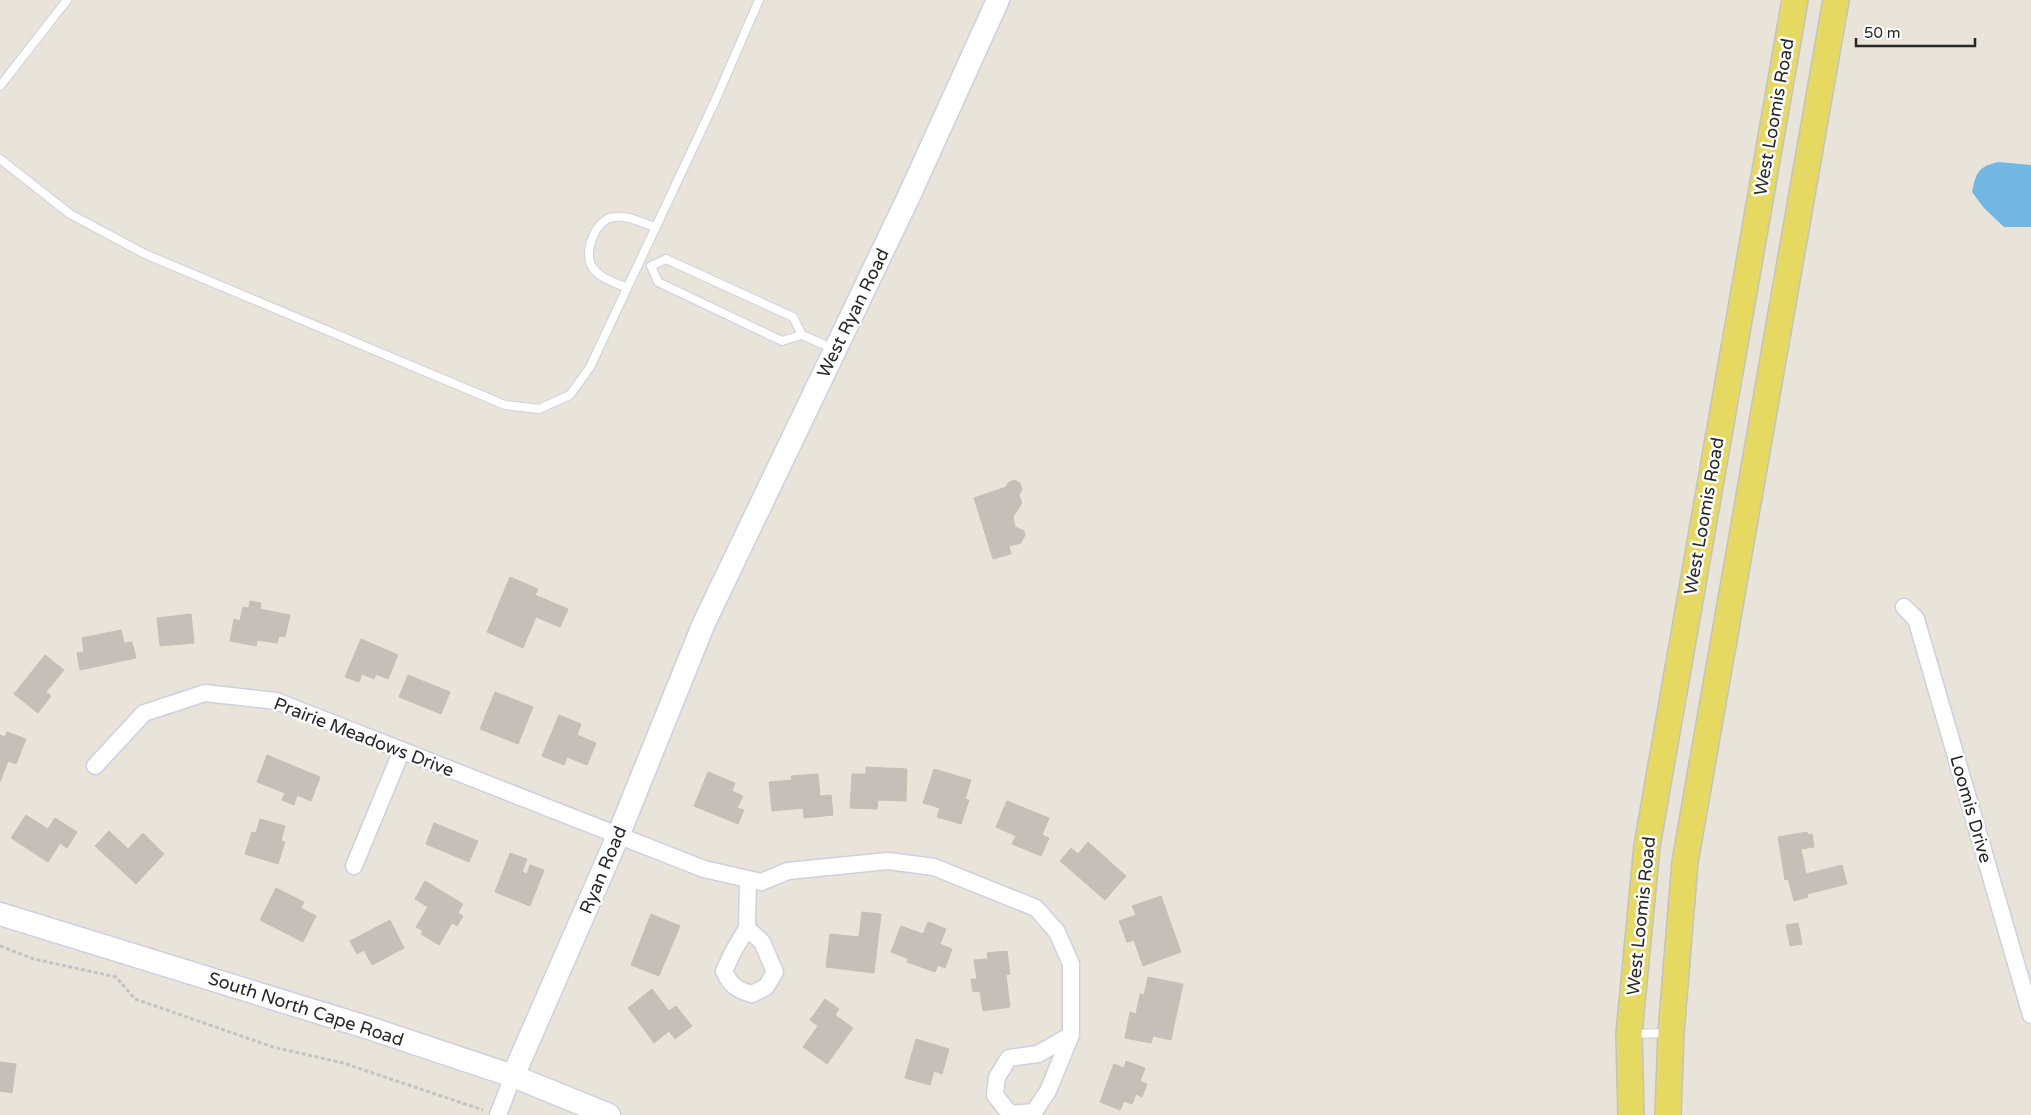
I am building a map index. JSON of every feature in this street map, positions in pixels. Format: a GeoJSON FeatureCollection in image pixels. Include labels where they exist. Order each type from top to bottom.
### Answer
{"type":"FeatureCollection","features":[{"type":"Feature","properties":{"kind":"main road","name":"West Loomis Road"},"geometry":{"type":"LineString","coordinates":[[1631,1115],[1629,1034],[1647,846],[1795,0]]}},
{"type":"Feature","properties":{"kind":"main road"},"geometry":{"type":"LineString","coordinates":[[1668,1115],[1671,1033],[1685,862],[1836,0]]}},
{"type":"Feature","properties":{"kind":"street","name":"West Ryan Road"},"geometry":{"type":"LineString","coordinates":[[704,623],[909,196],[998,0]]}},
{"type":"Feature","properties":{"kind":"street","name":"Loomis Drive"},"geometry":{"type":"LineString","coordinates":[[1904,607],[1916,619],[2031,1016]]}},
{"type":"Feature","properties":{"kind":"street","name":"Ryan Road"},"geometry":{"type":"LineString","coordinates":[[492,1113],[513,1076],[618,836],[704,623]]}},
{"type":"Feature","properties":{"kind":"street","name":"Prairie Meadows Drive"},"geometry":{"type":"LineString","coordinates":[[95,766],[144,713],[205,693],[276,701],[704,869],[761,882],[788,871],[888,861],[934,867],[1036,908],[1057,932],[1071,964],[1071,1035]]}},
{"type":"Feature","properties":{"kind":"street"},"geometry":{"type":"LineString","coordinates":[[354,866],[402,750]]}},
{"type":"Feature","properties":{"kind":"street"},"geometry":{"type":"LineString","coordinates":[[747,928],[748,879]]}},
{"type":"Feature","properties":{"kind":"street","name":"South North Cape Road"},"geometry":{"type":"LineString","coordinates":[[0,914],[225,982],[513,1076],[609,1115]]}},
{"type":"Feature","properties":{"kind":"street"},"geometry":{"type":"LineString","coordinates":[[1071,1035],[1048,1091],[1034,1112],[1010,1114],[995,1095],[997,1077],[1009,1058],[1038,1054],[1071,1035]]}},
{"type":"Feature","properties":{"kind":"lane"},"geometry":{"type":"LineString","coordinates":[[0,86],[67,0]]}},
{"type":"Feature","properties":{"kind":"lane"},"geometry":{"type":"LineString","coordinates":[[0,159],[70,214],[145,254],[505,405],[539,409],[570,395],[593,360],[716,100],[759,0]]}},
{"type":"Feature","properties":{"kind":"lane"},"geometry":{"type":"LineString","coordinates":[[627,288],[601,276],[590,264],[590,244],[596,229],[611,217],[624,216],[655,227]]}},
{"type":"Feature","properties":{"kind":"lane"},"geometry":{"type":"LineString","coordinates":[[651,266],[666,259],[793,318],[802,334],[836,350]]}},
{"type":"Feature","properties":{"kind":"lane"},"geometry":{"type":"LineString","coordinates":[[639,261],[651,266],[658,282],[782,340],[802,334]]}},
{"type":"Feature","properties":{"kind":"lane"},"geometry":{"type":"LineString","coordinates":[[1629,1034],[1671,1033]]}},
{"type":"Feature","properties":{"kind":"path"},"geometry":{"type":"LineString","coordinates":[[0,946],[34,958],[116,977],[135,999],[273,1046],[343,1063],[492,1113]]}},
{"type":"Feature","properties":{"kind":"water"},"geometry":{"type":"Polygon","coordinates":[[[1999,162],[2031,165],[2031,227],[2004,227],[1984,208],[1972,192],[1979,171],[1986,166],[1999,162]]]}},
{"type":"Feature","properties":{"kind":"building"},"geometry":{"type":"Polygon","coordinates":[[[1014,480],[1020,483],[1022,489],[1019,495],[1022,503],[1013,517],[1015,527],[1024,531],[1025,535],[1021,543],[1009,546],[1011,554],[993,559],[974,498],[1006,487],[1008,483],[1014,480]]]}},
{"type":"Feature","properties":{"kind":"building"},"geometry":{"type":"Polygon","coordinates":[[[510,577],[538,589],[535,595],[568,609],[560,627],[536,617],[523,648],[487,632],[510,577]]]}},
{"type":"Feature","properties":{"kind":"building"},"geometry":{"type":"Polygon","coordinates":[[[250,601],[261,603],[260,609],[290,615],[285,637],[279,636],[277,643],[257,640],[256,646],[230,641],[234,619],[240,621],[243,607],[249,608],[250,601]]]}},
{"type":"Feature","properties":{"kind":"building"},"geometry":{"type":"Polygon","coordinates":[[[191,614],[194,643],[160,646],[157,618],[191,614]]]}},
{"type":"Feature","properties":{"kind":"building"},"geometry":{"type":"Polygon","coordinates":[[[121,630],[124,643],[132,642],[136,658],[80,670],[77,653],[84,652],[82,638],[121,630]]]}},
{"type":"Feature","properties":{"kind":"building"},"geometry":{"type":"Polygon","coordinates":[[[361,639],[398,655],[388,679],[376,674],[374,679],[362,674],[359,682],[345,677],[361,639]]]}},
{"type":"Feature","properties":{"kind":"building"},"geometry":{"type":"Polygon","coordinates":[[[45,655],[64,670],[46,692],[51,696],[38,713],[14,694],[45,655]]]}},
{"type":"Feature","properties":{"kind":"building"},"geometry":{"type":"Polygon","coordinates":[[[408,675],[450,692],[441,714],[399,697],[408,675]]]}},
{"type":"Feature","properties":{"kind":"building"},"geometry":{"type":"Polygon","coordinates":[[[495,692],[533,707],[518,744],[480,729],[495,692]]]}},
{"type":"Feature","properties":{"kind":"building"},"geometry":{"type":"Polygon","coordinates":[[[559,715],[581,724],[577,735],[596,743],[587,765],[567,757],[564,765],[542,756],[559,715]]]}},
{"type":"Feature","properties":{"kind":"building"},"geometry":{"type":"Polygon","coordinates":[[[7,732],[26,739],[16,764],[8,761],[0,782],[0,735],[5,737],[7,732]]]}},
{"type":"Feature","properties":{"kind":"building"},"geometry":{"type":"Polygon","coordinates":[[[267,755],[320,777],[311,801],[297,795],[294,805],[282,800],[285,793],[257,782],[267,755]]]}},
{"type":"Feature","properties":{"kind":"building"},"geometry":{"type":"Polygon","coordinates":[[[866,767],[907,769],[906,801],[878,800],[877,809],[850,808],[852,774],[866,774],[866,767]]]}},
{"type":"Feature","properties":{"kind":"building"},"geometry":{"type":"Polygon","coordinates":[[[934,769],[971,780],[965,799],[969,800],[961,824],[937,817],[940,808],[923,803],[934,769]]]}},
{"type":"Feature","properties":{"kind":"building"},"geometry":{"type":"Polygon","coordinates":[[[708,772],[735,783],[732,791],[743,796],[737,808],[744,810],[738,824],[694,806],[708,772]]]}},
{"type":"Feature","properties":{"kind":"building"},"geometry":{"type":"Polygon","coordinates":[[[818,774],[820,796],[831,795],[833,815],[804,818],[803,808],[772,811],[769,782],[792,780],[791,776],[818,774]]]}},
{"type":"Feature","properties":{"kind":"building"},"geometry":{"type":"Polygon","coordinates":[[[1007,801],[1049,818],[1042,835],[1049,838],[1041,856],[1012,844],[1016,836],[996,827],[1007,801]]]}},
{"type":"Feature","properties":{"kind":"building"},"geometry":{"type":"Polygon","coordinates":[[[26,815],[48,829],[55,818],[77,832],[67,848],[60,843],[48,862],[11,838],[26,815]]]}},
{"type":"Feature","properties":{"kind":"building"},"geometry":{"type":"Polygon","coordinates":[[[260,819],[285,826],[281,841],[285,842],[278,864],[245,854],[252,832],[256,833],[260,819]]]}},
{"type":"Feature","properties":{"kind":"building"},"geometry":{"type":"Polygon","coordinates":[[[434,823],[478,841],[469,862],[426,844],[434,823]]]}},
{"type":"Feature","properties":{"kind":"building"},"geometry":{"type":"Polygon","coordinates":[[[109,831],[128,849],[143,833],[164,854],[136,884],[95,846],[109,831]]]}},
{"type":"Feature","properties":{"kind":"building"},"geometry":{"type":"Polygon","coordinates":[[[1807,832],[1808,835],[1812,834],[1814,847],[1801,849],[1806,874],[1842,865],[1847,884],[1807,894],[1808,897],[1794,901],[1788,879],[1785,880],[1778,837],[1807,832]]]}},
{"type":"Feature","properties":{"kind":"building"},"geometry":{"type":"Polygon","coordinates":[[[1088,842],[1126,876],[1105,900],[1060,861],[1071,848],[1078,854],[1088,842]]]}},
{"type":"Feature","properties":{"kind":"building"},"geometry":{"type":"Polygon","coordinates":[[[510,853],[527,859],[522,872],[527,874],[530,865],[544,870],[530,906],[495,892],[510,853]]]}},
{"type":"Feature","properties":{"kind":"building"},"geometry":{"type":"Polygon","coordinates":[[[425,881],[463,904],[458,913],[463,916],[457,926],[452,923],[439,945],[421,934],[423,931],[416,927],[428,907],[415,899],[425,881]]]}},
{"type":"Feature","properties":{"kind":"building"},"geometry":{"type":"Polygon","coordinates":[[[276,888],[304,902],[301,908],[316,916],[303,942],[260,920],[276,888]]]}},
{"type":"Feature","properties":{"kind":"building"},"geometry":{"type":"Polygon","coordinates":[[[1161,896],[1181,952],[1143,966],[1134,940],[1127,942],[1119,921],[1136,915],[1132,906],[1161,896]]]}},
{"type":"Feature","properties":{"kind":"building"},"geometry":{"type":"Polygon","coordinates":[[[862,912],[881,914],[874,973],[826,967],[830,934],[859,937],[862,912]]]}},
{"type":"Feature","properties":{"kind":"building"},"geometry":{"type":"Polygon","coordinates":[[[651,914],[680,926],[659,976],[631,965],[651,914]]]}},
{"type":"Feature","properties":{"kind":"building"},"geometry":{"type":"Polygon","coordinates":[[[390,920],[404,948],[372,965],[364,950],[357,954],[350,941],[390,920]]]}},
{"type":"Feature","properties":{"kind":"building"},"geometry":{"type":"Polygon","coordinates":[[[928,922],[946,929],[940,944],[952,949],[945,968],[938,965],[935,972],[907,962],[909,959],[891,952],[901,926],[923,934],[928,922]]]}},
{"type":"Feature","properties":{"kind":"building"},"geometry":{"type":"Polygon","coordinates":[[[1798,923],[1802,944],[1790,946],[1786,925],[1798,923]]]}},
{"type":"Feature","properties":{"kind":"building"},"geometry":{"type":"Polygon","coordinates":[[[1007,951],[1010,974],[1006,975],[1010,1007],[983,1011],[980,991],[973,992],[971,979],[977,979],[974,960],[988,959],[987,953],[1007,951]]]}},
{"type":"Feature","properties":{"kind":"building"},"geometry":{"type":"Polygon","coordinates":[[[1148,977],[1183,984],[1171,1040],[1153,1036],[1151,1043],[1125,1038],[1130,1012],[1136,1014],[1140,994],[1144,995],[1148,977]]]}},
{"type":"Feature","properties":{"kind":"building"},"geometry":{"type":"Polygon","coordinates":[[[652,989],[669,1011],[676,1006],[692,1026],[675,1039],[669,1031],[654,1043],[628,1008],[652,989]]]}},
{"type":"Feature","properties":{"kind":"building"},"geometry":{"type":"Polygon","coordinates":[[[825,999],[839,1009],[835,1015],[853,1028],[827,1064],[803,1047],[818,1026],[810,1020],[825,999]]]}},
{"type":"Feature","properties":{"kind":"building"},"geometry":{"type":"Polygon","coordinates":[[[916,1039],[949,1049],[942,1074],[934,1071],[930,1085],[905,1078],[916,1039]]]}},
{"type":"Feature","properties":{"kind":"building"},"geometry":{"type":"Polygon","coordinates":[[[1126,1061],[1145,1068],[1140,1081],[1147,1084],[1142,1097],[1136,1094],[1132,1104],[1124,1101],[1120,1110],[1100,1102],[1114,1064],[1124,1068],[1126,1061]]]}},
{"type":"Feature","properties":{"kind":"building"},"geometry":{"type":"Polygon","coordinates":[[[0,1062],[16,1064],[12,1093],[0,1091],[0,1062]]]}}]}
